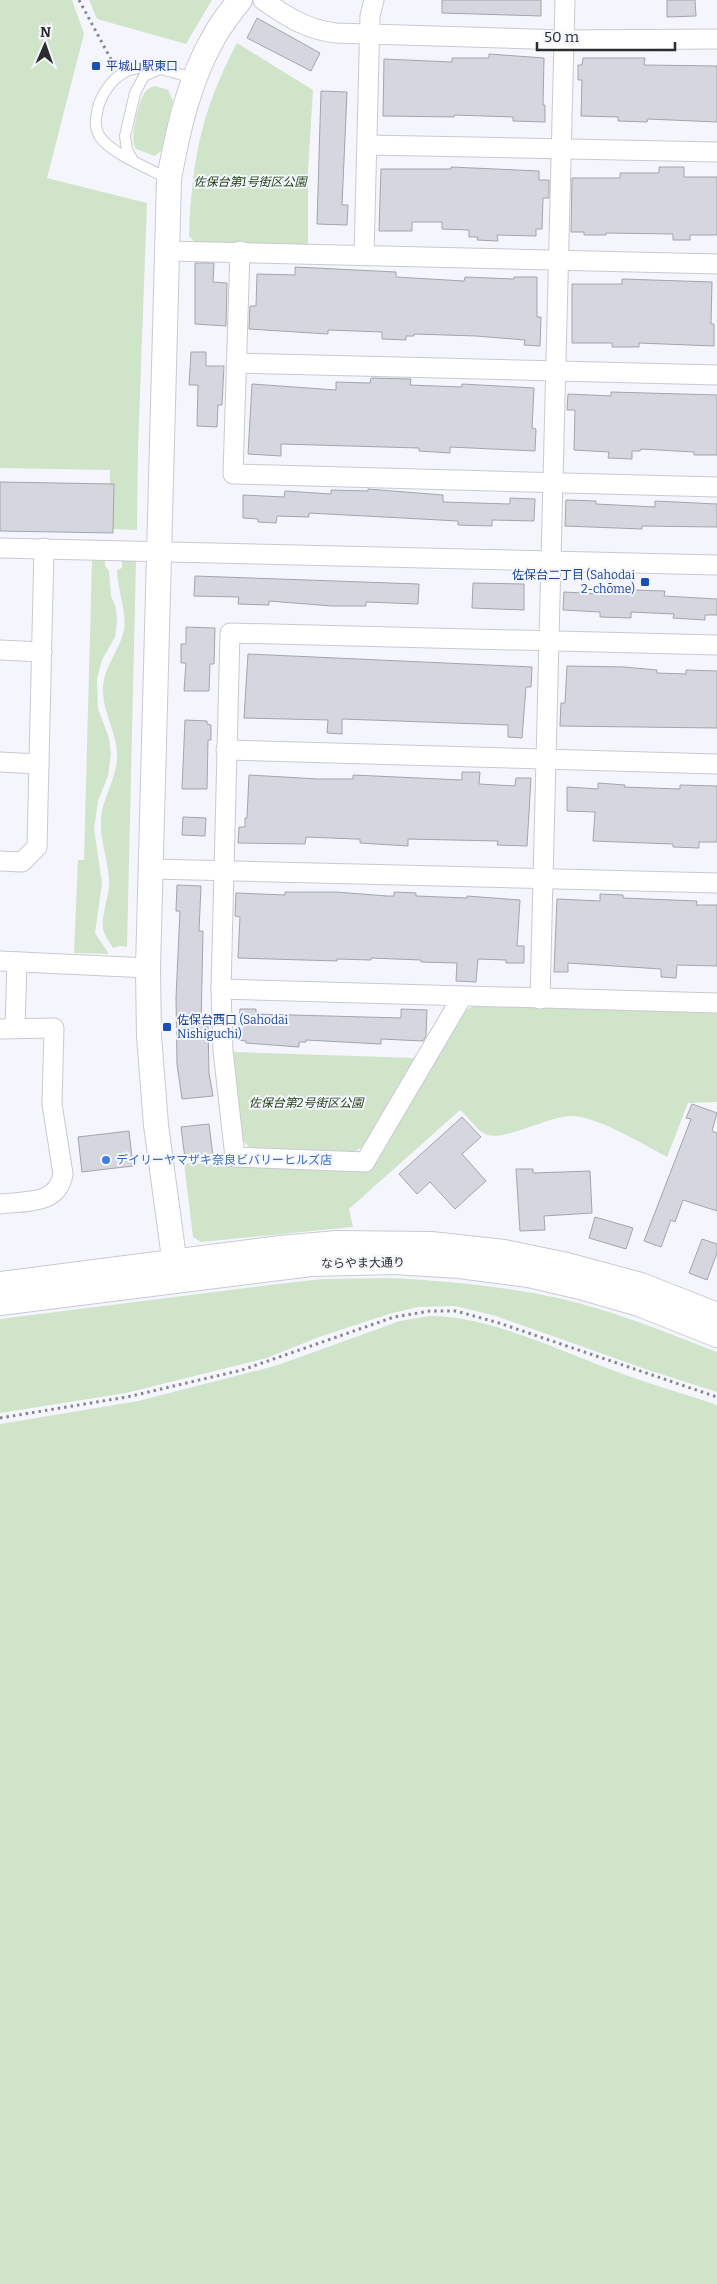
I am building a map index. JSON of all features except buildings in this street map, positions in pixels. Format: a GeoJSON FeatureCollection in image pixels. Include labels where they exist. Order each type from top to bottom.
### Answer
{"type":"FeatureCollection","features":[{"type":"Feature","properties":{"kind":"street"},"geometry":{"type":"LineString","coordinates":[[176,1271],[156,1125],[148,968],[169,179],[178,130],[196,79],[214,35],[240,0]]}},
{"type":"Feature","properties":{"kind":"street"},"geometry":{"type":"LineString","coordinates":[[263,0],[292,20],[309,28],[335,34],[564,40],[717,39]]}},
{"type":"Feature","properties":{"kind":"street"},"geometry":{"type":"LineString","coordinates":[[364,255],[370,16],[374,0]]}},
{"type":"Feature","properties":{"kind":"street"},"geometry":{"type":"LineString","coordinates":[[540,1000],[565,0]]}},
{"type":"Feature","properties":{"kind":"street"},"geometry":{"type":"LineString","coordinates":[[367,145],[717,152]]}},
{"type":"Feature","properties":{"kind":"street"},"geometry":{"type":"LineString","coordinates":[[168,251],[240,251],[717,264]]}},
{"type":"Feature","properties":{"kind":"street"},"geometry":{"type":"LineString","coordinates":[[240,251],[233,474],[717,487]]}},
{"type":"Feature","properties":{"kind":"street"},"geometry":{"type":"LineString","coordinates":[[236,363],[717,376]]}},
{"type":"Feature","properties":{"kind":"street"},"geometry":{"type":"LineString","coordinates":[[0,548],[717,565]]}},
{"type":"Feature","properties":{"kind":"street"},"geometry":{"type":"LineString","coordinates":[[0,861],[22,862],[37,847],[44,548]]}},
{"type":"Feature","properties":{"kind":"street"},"geometry":{"type":"LineString","coordinates":[[462,997],[365,1162],[235,1157],[223,1051],[221,989],[230,633],[717,645]]}},
{"type":"Feature","properties":{"kind":"street"},"geometry":{"type":"LineString","coordinates":[[0,650],[42,652]]}},
{"type":"Feature","properties":{"kind":"street"},"geometry":{"type":"LineString","coordinates":[[226,750],[717,764]]}},
{"type":"Feature","properties":{"kind":"street"},"geometry":{"type":"LineString","coordinates":[[0,762],[39,764]]}},
{"type":"Feature","properties":{"kind":"street"},"geometry":{"type":"LineString","coordinates":[[152,869],[717,883]]}},
{"type":"Feature","properties":{"kind":"street"},"geometry":{"type":"LineString","coordinates":[[0,1204],[42,1199],[54,1194],[61,1185],[63,1174],[52,1104],[54,1028],[8,1028],[9,962],[148,968]]}},
{"type":"Feature","properties":{"kind":"street"},"geometry":{"type":"LineString","coordinates":[[221,989],[717,1004]]}},
{"type":"Feature","properties":{"kind":"street","name":"ならやま大通り"},"geometry":{"type":"LineString","coordinates":[[0,1303],[176,1271],[280,1248],[337,1243],[440,1245],[504,1252],[567,1265],[641,1285],[717,1315]]}},
{"type":"Feature","properties":{"kind":"street","name":"ならやま大通り"},"geometry":{"type":"LineString","coordinates":[[0,1284],[176,1271],[357,1261],[459,1266],[529,1276],[580,1287],[639,1304],[717,1335]]}},
{"type":"Feature","properties":{"kind":"lane"},"geometry":{"type":"LineString","coordinates":[[169,179],[108,146],[96,130],[95,120],[103,93],[119,75],[137,67],[160,68],[196,79]]}},
{"type":"Feature","properties":{"kind":"lane"},"geometry":{"type":"LineString","coordinates":[[132,159],[127,150],[125,136],[135,93],[144,76],[160,68]]}},
{"type":"Feature","properties":{"kind":"path"},"geometry":{"type":"LineString","coordinates":[[79,0],[119,75]]}},
{"type":"Feature","properties":{"kind":"path"},"geometry":{"type":"LineString","coordinates":[[0,1418],[127,1398],[242,1370],[394,1317],[430,1310],[456,1311],[499,1323],[717,1397]]}},
{"type":"Feature","properties":{"kind":"green space"},"geometry":{"type":"Polygon","coordinates":[[[0,0],[72,0],[84,34],[47,178],[147,203],[138,448],[137,530],[109,529],[110,470],[0,468],[0,0]]]}},
{"type":"Feature","properties":{"kind":"green space"},"geometry":{"type":"Polygon","coordinates":[[[89,0],[212,0],[186,44],[97,19],[89,0]]]}},
{"type":"Feature","properties":{"kind":"green space","name":"佐保台第1号街区公園"},"geometry":{"type":"Polygon","coordinates":[[[237,43],[313,90],[308,170],[308,245],[195,242],[189,236],[193,183],[201,136],[215,91],[237,43]]]}},
{"type":"Feature","properties":{"kind":"green space"},"geometry":{"type":"Polygon","coordinates":[[[155,86],[168,90],[173,101],[161,151],[155,156],[136,149],[133,138],[135,121],[142,97],[147,90],[155,86]]]}},
{"type":"Feature","properties":{"kind":"green space"},"geometry":{"type":"Polygon","coordinates":[[[92,560],[105,560],[105,566],[109,571],[111,596],[116,608],[117,622],[115,637],[102,660],[97,679],[98,709],[109,738],[111,754],[108,776],[98,801],[94,829],[102,883],[95,933],[109,954],[74,953],[78,860],[84,860],[92,560]]]}},
{"type":"Feature","properties":{"kind":"green space"},"geometry":{"type":"Polygon","coordinates":[[[122,561],[136,561],[127,947],[113,948],[103,928],[109,883],[101,820],[116,767],[117,751],[105,708],[103,690],[108,667],[124,630],[125,623],[117,570],[122,568],[122,561]]]}},
{"type":"Feature","properties":{"kind":"green space"},"geometry":{"type":"Polygon","coordinates":[[[475,1005],[717,1011],[717,1102],[688,1103],[667,1157],[621,1132],[584,1118],[563,1117],[503,1135],[493,1136],[482,1132],[460,1110],[349,1209],[353,1227],[201,1242],[193,1237],[184,1163],[369,1170],[463,1012],[475,1005]]]}},
{"type":"Feature","properties":{"kind":"green space","name":"佐保台第2号街区公園"},"geometry":{"type":"Polygon","coordinates":[[[231,1052],[416,1058],[364,1146],[352,1153],[252,1150],[242,1140],[231,1052]]]}},
{"type":"Feature","properties":{"kind":"green space"},"geometry":{"type":"Polygon","coordinates":[[[390,1278],[516,1290],[578,1303],[638,1322],[717,1352],[717,1392],[651,1371],[496,1316],[455,1306],[418,1307],[389,1314],[319,1337],[267,1358],[126,1393],[0,1413],[0,1319],[323,1279],[390,1278]]]}},
{"type":"Feature","properties":{"kind":"green space"},"geometry":{"type":"Polygon","coordinates":[[[429,1316],[475,1321],[499,1328],[627,1376],[717,1405],[717,2284],[0,2284],[0,1424],[138,1401],[275,1366],[400,1321],[429,1316]]]}},
{"type":"Feature","properties":{"kind":"place","name":"平城山駅東口"},"geometry":{"type":"Point","coordinates":[96,66]}},
{"type":"Feature","properties":{"kind":"place","name":"佐保台二丁目 (Sahodai 2-chōme)"},"geometry":{"type":"Point","coordinates":[645,582]}},
{"type":"Feature","properties":{"kind":"place","name":"佐保台西口 (Sahodai Nishiguchi)"},"geometry":{"type":"Point","coordinates":[167,1027]}},
{"type":"Feature","properties":{"kind":"place","name":"デイリーヤマザキ奈良ビバリーヒルズ店"},"geometry":{"type":"Point","coordinates":[106,1160]}}]}
